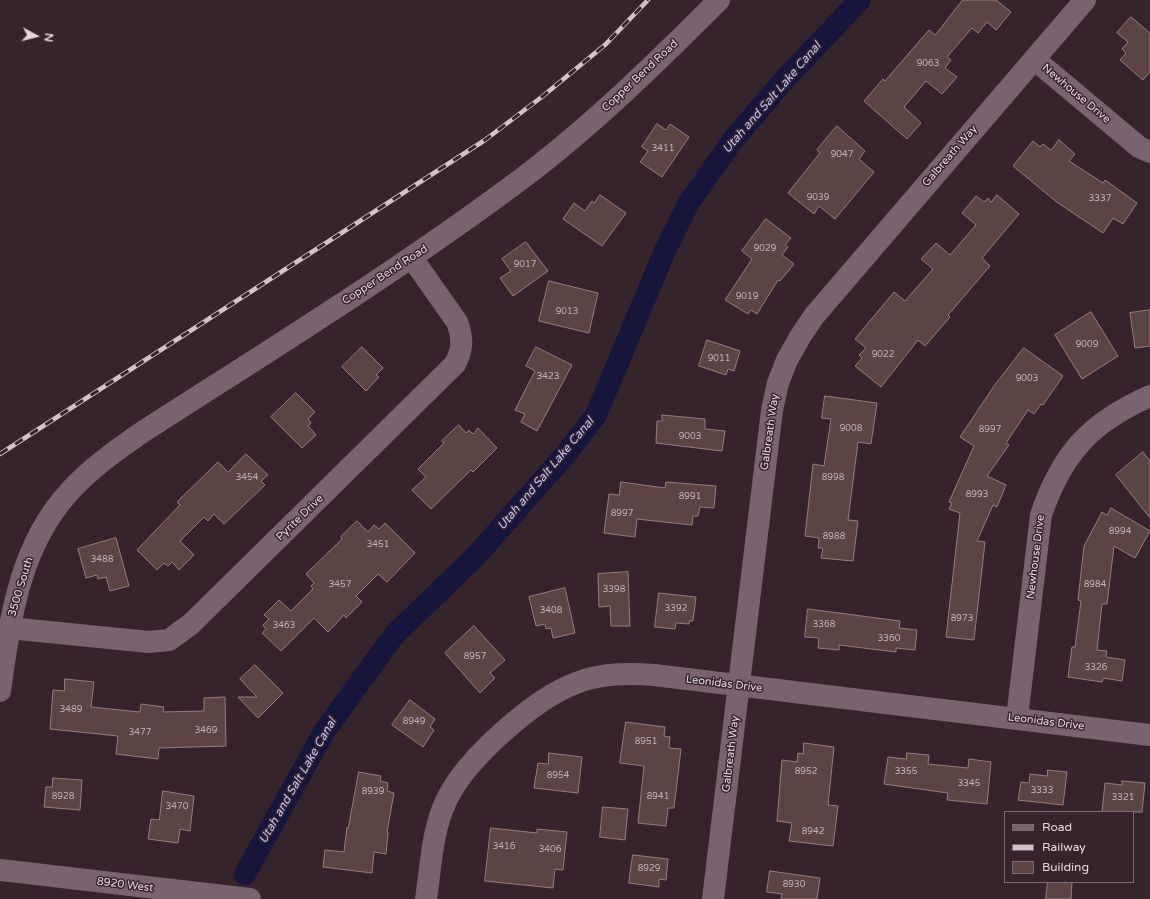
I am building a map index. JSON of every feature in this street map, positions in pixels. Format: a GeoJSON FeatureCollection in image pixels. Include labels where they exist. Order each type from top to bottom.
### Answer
{"type":"FeatureCollection","features":[{"type":"Feature","properties":{"kind":"street","name":"Copper Bend Road"},"geometry":{"type":"LineString","coordinates":[[40,531],[69,492],[113,453],[138,435],[412,258],[525,176],[593,120],[719,0]]}},
{"type":"Feature","properties":{"kind":"street","name":"Galbreath Way"},"geometry":{"type":"LineString","coordinates":[[713,899],[772,410],[778,383],[787,360],[814,316],[1085,0]]}},
{"type":"Feature","properties":{"kind":"street","name":"Newhouse Drive"},"geometry":{"type":"LineString","coordinates":[[1034,59],[1139,147],[1150,152]]}},
{"type":"Feature","properties":{"kind":"street","name":"Pyrite Drive"},"geometry":{"type":"LineString","coordinates":[[9,628],[149,642],[169,640],[191,624],[455,364],[462,348],[460,331],[457,322],[412,258]]}},
{"type":"Feature","properties":{"kind":"street","name":"Newhouse Drive"},"geometry":{"type":"LineString","coordinates":[[1017,718],[1041,515],[1050,489],[1074,449],[1091,431],[1107,418],[1150,396]]}},
{"type":"Feature","properties":{"kind":"street","name":"3500 South"},"geometry":{"type":"LineString","coordinates":[[0,691],[9,628],[25,565],[40,531]]}},
{"type":"Feature","properties":{"kind":"street","name":"Leonidas Drive"},"geometry":{"type":"LineString","coordinates":[[426,899],[439,818],[447,798],[457,782],[488,746],[549,696],[577,683],[605,676],[630,674],[739,685],[1150,735]]}},
{"type":"Feature","properties":{"kind":"street","name":"8920 West"},"geometry":{"type":"LineString","coordinates":[[0,870],[250,899]]}},
{"type":"Feature","properties":{"kind":"building"},"geometry":{"type":"Polygon","coordinates":[[[963,0],[996,0],[1011,12],[996,30],[987,22],[978,33],[972,28],[947,57],[951,60],[945,68],[957,77],[942,94],[926,81],[904,107],[921,123],[907,139],[864,101],[883,79],[885,81],[929,30],[935,35],[963,0]]]}},
{"type":"Feature","properties":{"kind":"building"},"geometry":{"type":"Polygon","coordinates":[[[1131,17],[1150,33],[1150,72],[1143,80],[1120,60],[1126,53],[1122,49],[1128,42],[1117,33],[1131,17]]]}},
{"type":"Feature","properties":{"kind":"building"},"geometry":{"type":"Polygon","coordinates":[[[657,124],[666,130],[670,124],[689,137],[662,177],[640,162],[648,151],[642,147],[657,124]]]}},
{"type":"Feature","properties":{"kind":"building"},"geometry":{"type":"Polygon","coordinates":[[[837,126],[865,151],[859,159],[874,172],[835,219],[819,206],[814,214],[788,193],[820,153],[817,150],[837,126]]]}},
{"type":"Feature","properties":{"kind":"building"},"geometry":{"type":"Polygon","coordinates":[[[1059,140],[1075,154],[1069,161],[1103,183],[1105,180],[1137,203],[1123,224],[1113,218],[1103,233],[1058,203],[1013,166],[1033,141],[1040,147],[1043,144],[1051,150],[1059,140]]]}},
{"type":"Feature","properties":{"kind":"building"},"geometry":{"type":"Polygon","coordinates":[[[600,195],[626,213],[602,246],[563,219],[574,203],[585,211],[592,201],[594,203],[600,195]]]}},
{"type":"Feature","properties":{"kind":"building"},"geometry":{"type":"Polygon","coordinates":[[[997,195],[1019,214],[982,258],[990,266],[948,315],[950,317],[925,346],[918,340],[881,387],[855,366],[862,358],[859,355],[866,348],[855,339],[894,292],[905,301],[933,269],[921,259],[936,243],[950,255],[976,225],[962,213],[976,196],[984,202],[988,198],[991,202],[997,195]]]}},
{"type":"Feature","properties":{"kind":"building"},"geometry":{"type":"Polygon","coordinates":[[[766,219],[791,238],[785,245],[788,247],[782,255],[794,264],[780,281],[778,280],[757,314],[751,310],[748,314],[725,300],[752,259],[742,251],[766,219]]]}},
{"type":"Feature","properties":{"kind":"building"},"geometry":{"type":"Polygon","coordinates":[[[526,242],[548,271],[513,296],[500,278],[511,271],[502,259],[526,242]]]}},
{"type":"Feature","properties":{"kind":"building"},"geometry":{"type":"Polygon","coordinates":[[[549,281],[598,293],[589,333],[539,321],[549,281]]]}},
{"type":"Feature","properties":{"kind":"building"},"geometry":{"type":"Polygon","coordinates":[[[1150,310],[1150,346],[1135,348],[1130,313],[1150,310]]]}},
{"type":"Feature","properties":{"kind":"building"},"geometry":{"type":"Polygon","coordinates":[[[1091,312],[1118,356],[1082,379],[1055,335],[1091,312]]]}},
{"type":"Feature","properties":{"kind":"building"},"geometry":{"type":"Polygon","coordinates":[[[707,340],[740,351],[734,371],[728,369],[726,375],[699,366],[707,340]]]}},
{"type":"Feature","properties":{"kind":"building"},"geometry":{"type":"Polygon","coordinates":[[[362,347],[383,368],[376,375],[379,377],[366,391],[342,367],[362,347]]]}},
{"type":"Feature","properties":{"kind":"building"},"geometry":{"type":"Polygon","coordinates":[[[536,347],[572,365],[537,431],[521,422],[525,414],[515,410],[535,371],[526,366],[536,347]]]}},
{"type":"Feature","properties":{"kind":"building"},"geometry":{"type":"Polygon","coordinates":[[[1024,348],[1063,376],[1043,405],[1041,404],[1034,414],[1028,410],[1006,443],[1009,445],[987,476],[1006,485],[997,507],[993,505],[977,541],[985,542],[974,640],[946,637],[960,513],[949,509],[952,503],[949,502],[974,446],[960,437],[994,386],[1024,348]]]}},
{"type":"Feature","properties":{"kind":"building"},"geometry":{"type":"Polygon","coordinates":[[[296,393],[315,412],[308,419],[311,423],[308,426],[316,435],[302,448],[271,417],[296,393]]]}},
{"type":"Feature","properties":{"kind":"building"},"geometry":{"type":"Polygon","coordinates":[[[825,396],[877,403],[871,444],[858,442],[848,520],[858,521],[853,561],[821,558],[823,548],[818,548],[819,538],[805,536],[813,464],[824,466],[831,419],[822,418],[825,396]]]}},
{"type":"Feature","properties":{"kind":"building"},"geometry":{"type":"Polygon","coordinates":[[[662,415],[705,419],[705,429],[725,431],[722,451],[656,443],[657,421],[662,421],[662,415]]]}},
{"type":"Feature","properties":{"kind":"building"},"geometry":{"type":"Polygon","coordinates":[[[459,425],[466,433],[469,430],[473,434],[478,428],[497,448],[473,472],[471,470],[431,509],[412,490],[426,477],[418,469],[444,443],[442,441],[459,425]]]}},
{"type":"Feature","properties":{"kind":"building"},"geometry":{"type":"Polygon","coordinates":[[[1143,452],[1150,461],[1150,518],[1116,475],[1143,452]]]}},
{"type":"Feature","properties":{"kind":"building"},"geometry":{"type":"Polygon","coordinates":[[[246,454],[268,475],[261,481],[265,485],[224,524],[214,514],[208,521],[204,517],[180,541],[194,555],[179,570],[172,562],[168,566],[164,563],[157,570],[137,550],[180,505],[177,502],[218,462],[228,472],[246,454]]]}},
{"type":"Feature","properties":{"kind":"building"},"geometry":{"type":"Polygon","coordinates":[[[621,482],[665,488],[666,482],[716,486],[714,508],[700,507],[698,516],[693,516],[692,525],[637,519],[635,537],[604,533],[609,494],[619,495],[621,482]]]}},
{"type":"Feature","properties":{"kind":"building"},"geometry":{"type":"Polygon","coordinates":[[[1111,508],[1150,531],[1135,558],[1114,546],[1107,604],[1102,604],[1097,650],[1107,651],[1106,657],[1125,660],[1122,681],[1103,678],[1102,682],[1068,677],[1072,647],[1075,647],[1081,601],[1078,600],[1084,546],[1102,512],[1107,515],[1111,508]]]}},
{"type":"Feature","properties":{"kind":"building"},"geometry":{"type":"Polygon","coordinates":[[[357,521],[368,532],[374,525],[379,529],[385,523],[415,553],[387,582],[378,574],[356,596],[362,602],[346,618],[344,615],[328,632],[314,618],[281,651],[262,633],[266,629],[263,625],[269,619],[264,615],[279,600],[291,611],[313,589],[311,586],[314,583],[306,574],[342,539],[341,537],[357,521]]]}},
{"type":"Feature","properties":{"kind":"building"},"geometry":{"type":"Polygon","coordinates":[[[116,538],[129,586],[110,591],[106,577],[98,579],[97,575],[86,578],[78,549],[116,538]]]}},
{"type":"Feature","properties":{"kind":"building"},"geometry":{"type":"Polygon","coordinates":[[[628,572],[630,626],[611,626],[610,606],[599,607],[598,574],[628,572]]]}},
{"type":"Feature","properties":{"kind":"building"},"geometry":{"type":"Polygon","coordinates":[[[565,588],[575,633],[553,638],[551,628],[546,629],[545,624],[536,626],[529,597],[565,588]]]}},
{"type":"Feature","properties":{"kind":"building"},"geometry":{"type":"Polygon","coordinates":[[[659,593],[696,597],[693,621],[689,621],[689,624],[676,623],[675,629],[655,627],[659,593]]]}},
{"type":"Feature","properties":{"kind":"building"},"geometry":{"type":"Polygon","coordinates":[[[808,609],[900,621],[899,628],[917,630],[915,650],[896,648],[896,652],[839,645],[839,650],[818,648],[819,638],[805,637],[808,609]]]}},
{"type":"Feature","properties":{"kind":"building"},"geometry":{"type":"Polygon","coordinates":[[[474,626],[505,660],[490,673],[495,678],[480,693],[445,653],[474,626]]]}},
{"type":"Feature","properties":{"kind":"building"},"geometry":{"type":"Polygon","coordinates":[[[255,665],[283,693],[258,718],[238,697],[257,697],[240,679],[255,665]]]}},
{"type":"Feature","properties":{"kind":"building"},"geometry":{"type":"Polygon","coordinates":[[[65,679],[94,682],[91,707],[140,712],[141,704],[164,707],[163,712],[204,711],[204,698],[225,697],[226,746],[159,748],[158,759],[116,754],[118,736],[50,729],[53,690],[64,691],[65,679]]]}},
{"type":"Feature","properties":{"kind":"building"},"geometry":{"type":"Polygon","coordinates":[[[410,700],[435,719],[430,727],[434,730],[423,747],[392,725],[410,700]]]}},
{"type":"Feature","properties":{"kind":"building"},"geometry":{"type":"Polygon","coordinates":[[[626,722],[665,727],[664,736],[670,737],[669,748],[681,749],[674,808],[668,808],[666,826],[638,823],[644,766],[620,763],[626,722]]]}},
{"type":"Feature","properties":{"kind":"building"},"geometry":{"type":"Polygon","coordinates":[[[804,743],[834,747],[828,805],[838,806],[833,846],[789,841],[792,823],[777,821],[782,760],[797,762],[798,753],[803,754],[804,743]]]}},
{"type":"Feature","properties":{"kind":"building"},"geometry":{"type":"Polygon","coordinates":[[[549,753],[582,757],[578,793],[534,788],[538,763],[548,764],[549,753]]]}},
{"type":"Feature","properties":{"kind":"building"},"geometry":{"type":"Polygon","coordinates":[[[907,753],[929,755],[928,764],[968,768],[969,759],[991,762],[987,804],[947,800],[948,793],[884,784],[888,757],[906,759],[907,753]]]}},
{"type":"Feature","properties":{"kind":"building"},"geometry":{"type":"Polygon","coordinates":[[[1048,770],[1067,772],[1063,805],[1018,800],[1021,782],[1029,783],[1030,774],[1047,776],[1048,770]]]}},
{"type":"Feature","properties":{"kind":"building"},"geometry":{"type":"Polygon","coordinates":[[[359,772],[381,776],[380,781],[388,783],[387,791],[394,793],[387,832],[386,854],[374,852],[372,873],[323,867],[325,850],[344,852],[347,827],[348,828],[359,772]]]}},
{"type":"Feature","properties":{"kind":"building"},"geometry":{"type":"Polygon","coordinates":[[[53,778],[82,780],[80,810],[44,807],[46,787],[52,787],[53,778]]]}},
{"type":"Feature","properties":{"kind":"building"},"geometry":{"type":"Polygon","coordinates":[[[1122,781],[1145,783],[1142,812],[1102,811],[1105,783],[1122,785],[1122,781]]]}},
{"type":"Feature","properties":{"kind":"building"},"geometry":{"type":"Polygon","coordinates":[[[163,791],[194,796],[190,831],[180,829],[178,843],[148,839],[151,819],[159,820],[163,791]]]}},
{"type":"Feature","properties":{"kind":"building"},"geometry":{"type":"Polygon","coordinates":[[[603,807],[628,809],[625,840],[600,837],[603,807]]]}},
{"type":"Feature","properties":{"kind":"building"},"geometry":{"type":"Polygon","coordinates":[[[491,828],[537,833],[537,829],[567,832],[563,870],[555,869],[553,888],[485,881],[491,828]]]}},
{"type":"Feature","properties":{"kind":"building"},"geometry":{"type":"Polygon","coordinates":[[[633,855],[668,859],[666,880],[659,879],[659,887],[629,883],[633,855]]]}},
{"type":"Feature","properties":{"kind":"building"},"geometry":{"type":"Polygon","coordinates":[[[770,871],[820,878],[817,899],[781,899],[782,894],[767,892],[770,871]]]}},
{"type":"Feature","properties":{"kind":"building"},"geometry":{"type":"Polygon","coordinates":[[[1048,883],[1072,883],[1071,899],[1046,899],[1048,883]]]}},
{"type":"Feature","properties":{"kind":"waterway","name":"Utah and Salt Lake Canal"},"geometry":{"type":"LineString","coordinates":[[245,874],[324,732],[394,635],[475,557],[566,454],[596,415],[664,253],[688,204],[733,140],[785,79],[860,0]]}},
{"type":"Feature","properties":{"kind":"railway"},"geometry":{"type":"LineString","coordinates":[[0,454],[485,140],[543,96],[606,44],[648,0]]}}]}
